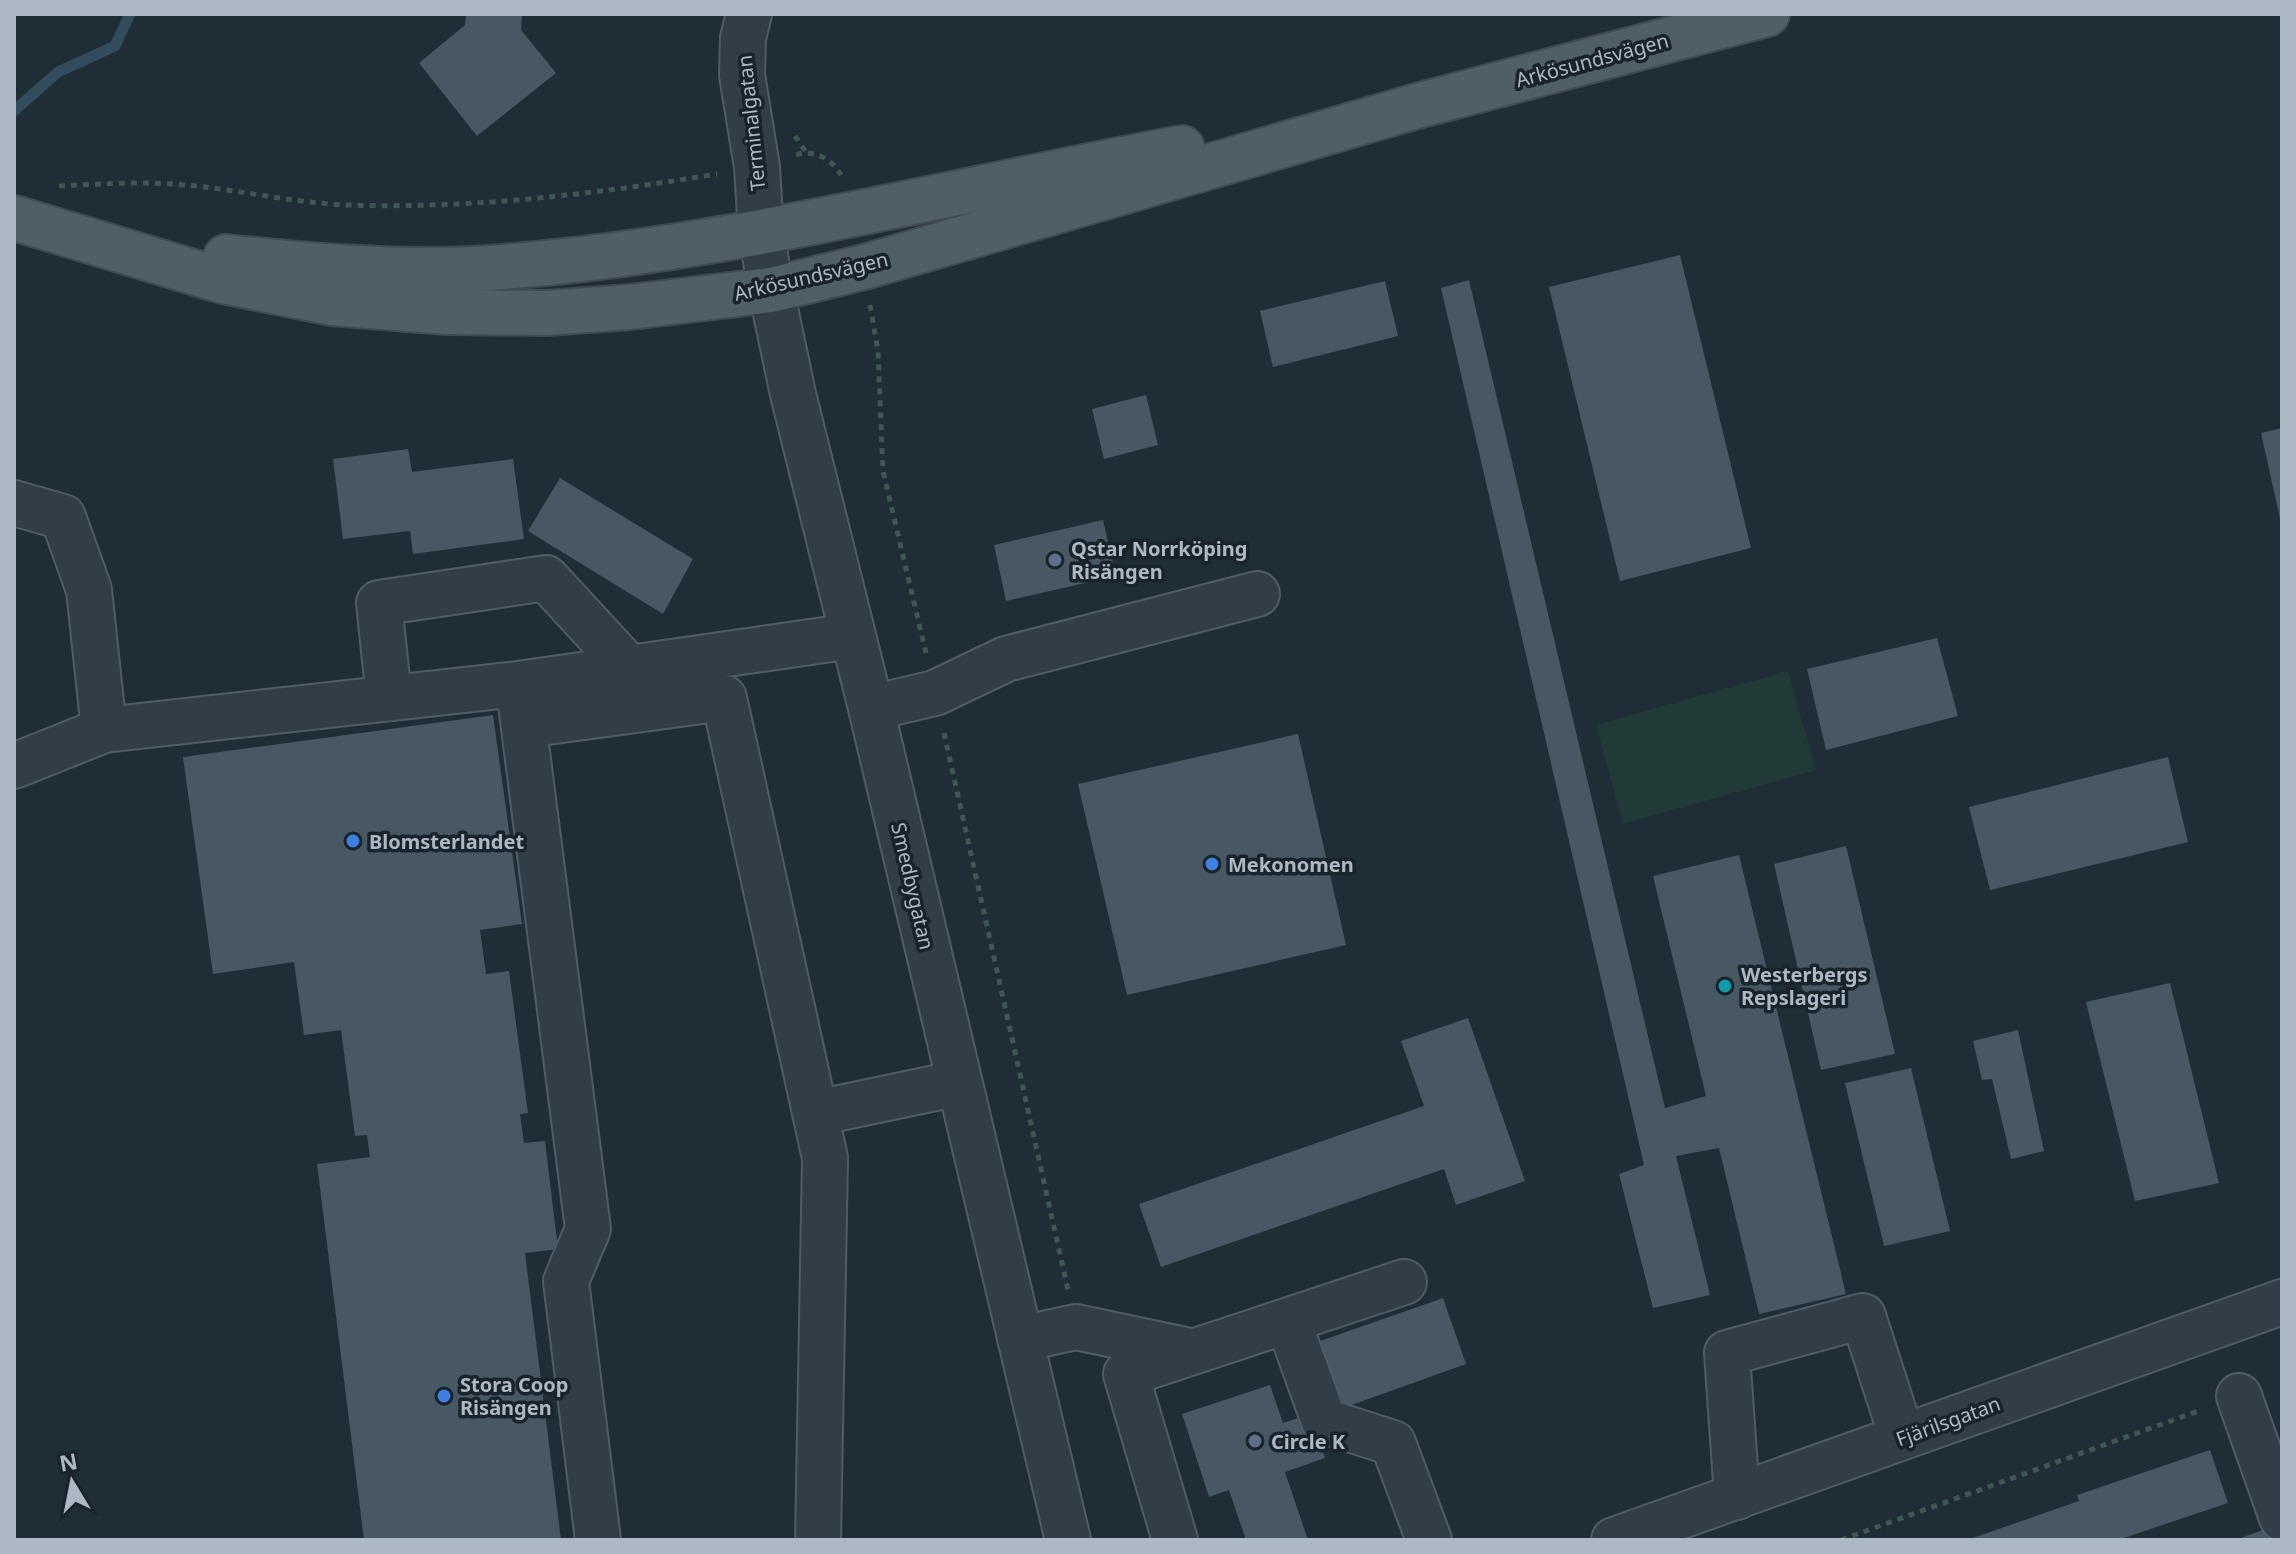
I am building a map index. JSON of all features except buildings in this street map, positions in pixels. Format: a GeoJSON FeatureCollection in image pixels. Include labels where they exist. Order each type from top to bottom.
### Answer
{"type":"FeatureCollection","features":[{"type":"Feature","properties":{"kind":"main road","name":"Arkösundsvägen"},"geometry":{"type":"LineString","coordinates":[[14,218],[223,281],[332,303],[417,310],[547,313],[630,307],[771,290],[864,267],[1417,106],[1767,14]]}},
{"type":"Feature","properties":{"kind":"main road","name":"Arkösundsvägen"},"geometry":{"type":"LineString","coordinates":[[98,242],[261,261],[366,267],[471,269],[565,261],[761,232],[1133,157],[1417,106]]}},
{"type":"Feature","properties":{"kind":"street","name":"Terminalgatan"},"geometry":{"type":"LineString","coordinates":[[749,14],[743,38],[742,75],[757,167],[761,232]]}},
{"type":"Feature","properties":{"kind":"street","name":"Smedbygatan"},"geometry":{"type":"LineString","coordinates":[[761,232],[793,394],[871,708],[1068,1540]]}},
{"type":"Feature","properties":{"kind":"street"},"geometry":{"type":"LineString","coordinates":[[14,503],[63,517],[89,590],[104,730]]}},
{"type":"Feature","properties":{"kind":"street"},"geometry":{"type":"LineString","coordinates":[[389,698],[379,603],[546,578],[629,668]]}},
{"type":"Feature","properties":{"kind":"street"},"geometry":{"type":"LineString","coordinates":[[871,708],[935,693],[1006,659],[1257,594]]}},
{"type":"Feature","properties":{"kind":"street"},"geometry":{"type":"LineString","coordinates":[[522,704],[629,668],[852,636]]}},
{"type":"Feature","properties":{"kind":"street"},"geometry":{"type":"LineString","coordinates":[[14,773],[104,730],[389,698],[522,704],[724,698],[825,1158],[818,1540]]}},
{"type":"Feature","properties":{"kind":"street"},"geometry":{"type":"LineString","coordinates":[[522,704],[588,1229],[566,1281],[598,1540]]}},
{"type":"Feature","properties":{"kind":"street"},"geometry":{"type":"LineString","coordinates":[[816,1113],[959,1083]]}},
{"type":"Feature","properties":{"kind":"street"},"geometry":{"type":"LineString","coordinates":[[1175,1540],[1126,1374],[1404,1282]]}},
{"type":"Feature","properties":{"kind":"street","name":"Fjärilsgatan"},"geometry":{"type":"LineString","coordinates":[[1614,1540],[2282,1302]]}},
{"type":"Feature","properties":{"kind":"street"},"geometry":{"type":"LineString","coordinates":[[1737,1497],[1727,1353],[1863,1316],[1902,1437]]}},
{"type":"Feature","properties":{"kind":"street"},"geometry":{"type":"LineString","coordinates":[[1288,1321],[1324,1421],[1393,1443],[1427,1539]]}},
{"type":"Feature","properties":{"kind":"street"},"geometry":{"type":"LineString","coordinates":[[1020,1339],[1076,1327],[1195,1352]]}},
{"type":"Feature","properties":{"kind":"street"},"geometry":{"type":"LineString","coordinates":[[2239,1396],[2282,1518]]}},
{"type":"Feature","properties":{"kind":"path"},"geometry":{"type":"LineString","coordinates":[[1841,1540],[2239,1396]]}},
{"type":"Feature","properties":{"kind":"green space"},"geometry":{"type":"Polygon","coordinates":[[[1788,671],[1816,770],[1623,824],[1596,725],[1788,671]]]}},
{"type":"Feature","properties":{"kind":"waterway"},"geometry":{"type":"LineString","coordinates":[[14,111],[58,72],[115,46],[130,14]]}},
{"type":"Feature","properties":{"kind":"place","name":"Qstar Norrköping Risängen"},"geometry":{"type":"Point","coordinates":[1055,560]}},
{"type":"Feature","properties":{"kind":"place","name":"Blomsterlandet"},"geometry":{"type":"Point","coordinates":[353,841]}},
{"type":"Feature","properties":{"kind":"place","name":"Mekonomen"},"geometry":{"type":"Point","coordinates":[1212,864]}},
{"type":"Feature","properties":{"kind":"place","name":"Westerbergs Repslageri"},"geometry":{"type":"Point","coordinates":[1725,986]}},
{"type":"Feature","properties":{"kind":"place","name":"Stora Coop Risängen"},"geometry":{"type":"Point","coordinates":[444,1396]}},
{"type":"Feature","properties":{"kind":"place","name":"Circle K"},"geometry":{"type":"Point","coordinates":[1255,1441]}}]}
